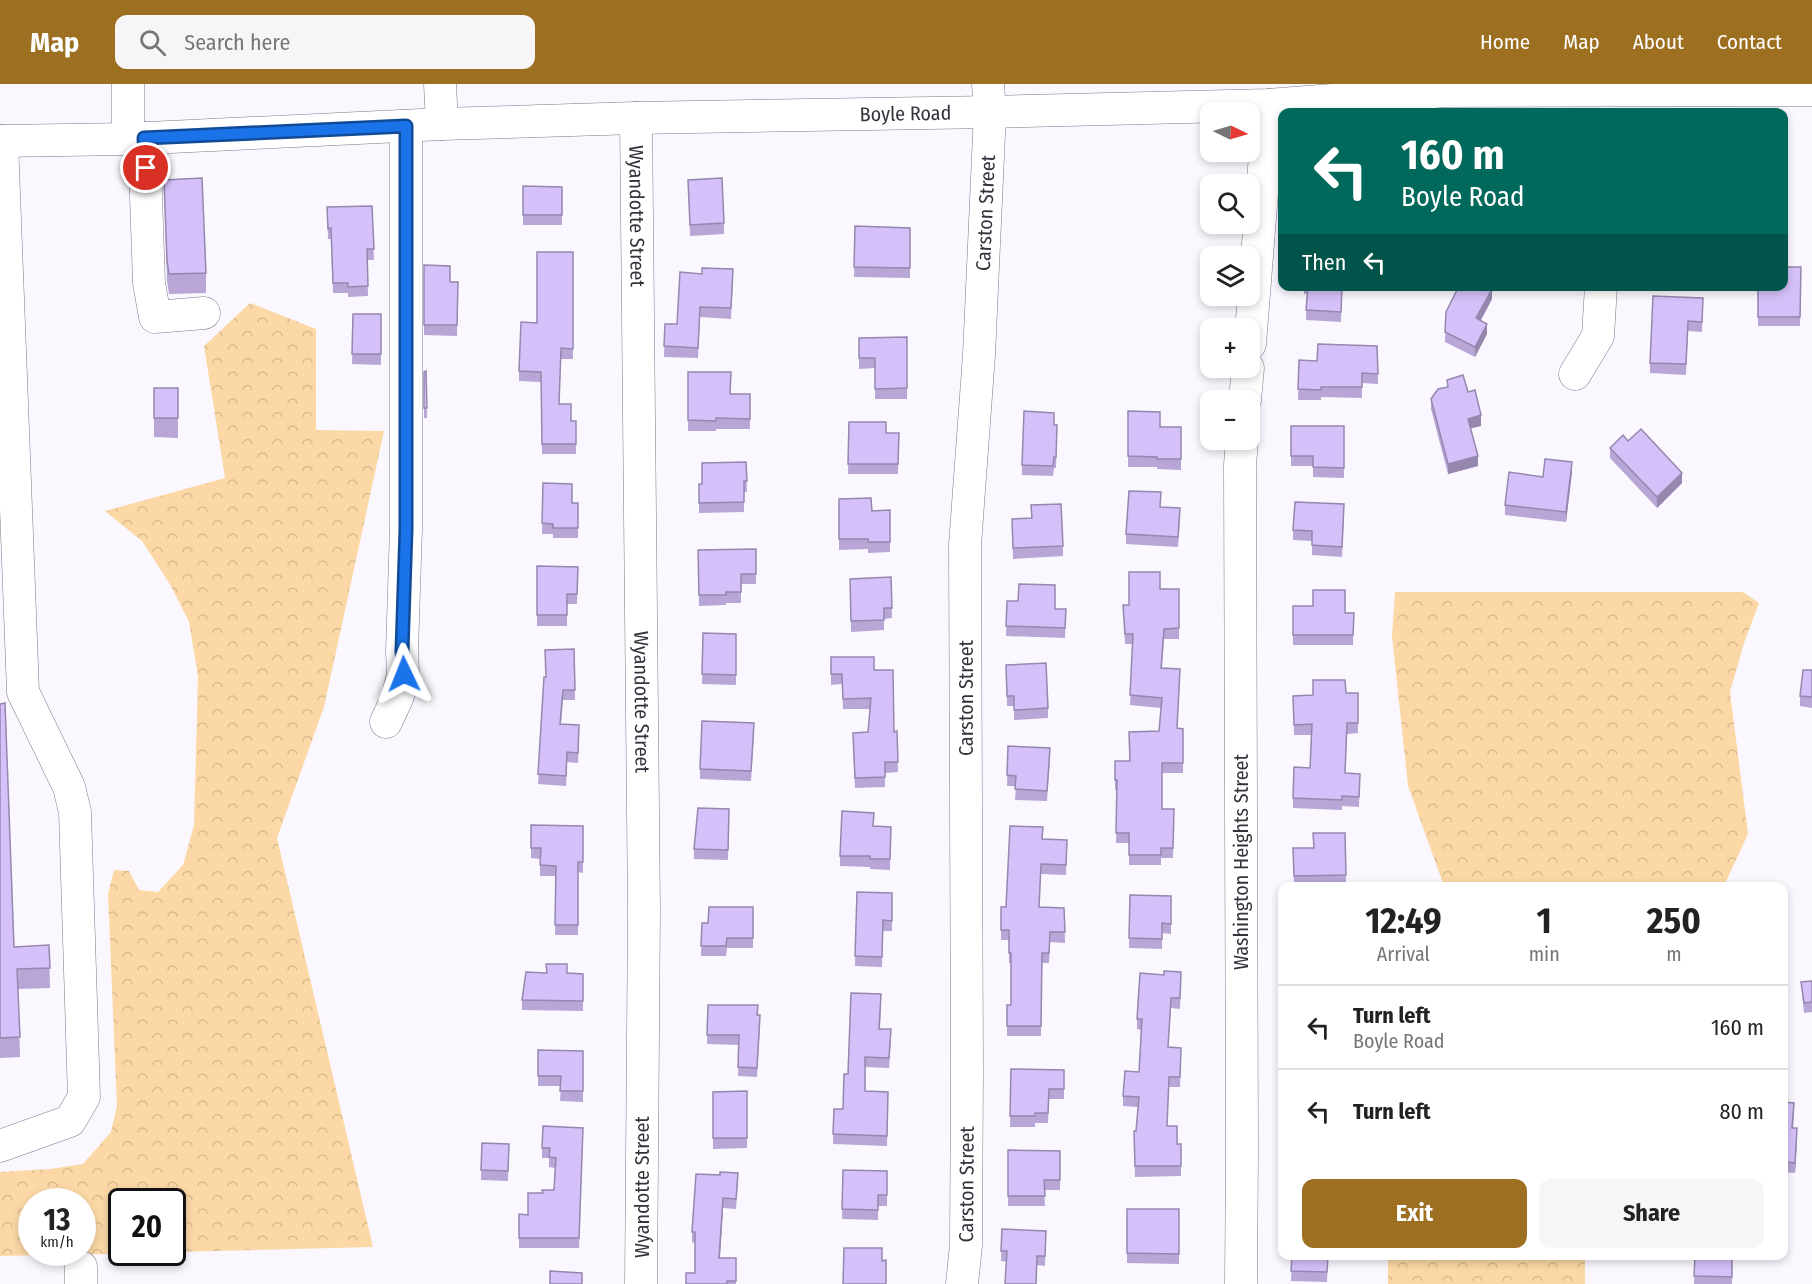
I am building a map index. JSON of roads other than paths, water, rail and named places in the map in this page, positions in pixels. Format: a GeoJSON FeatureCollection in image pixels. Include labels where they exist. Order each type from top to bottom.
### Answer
{"type":"FeatureCollection","features":[{"type":"Feature","properties":{"kind":"street"},"geometry":{"type":"LineString","coordinates":[[128,84],[136,138],[149,283],[155,317],[204,313]]}},
{"type":"Feature","properties":{"kind":"street"},"geometry":{"type":"LineString","coordinates":[[440,84],[442,124]]}},
{"type":"Feature","properties":{"kind":"street","name":"Boyle Road"},"geometry":{"type":"LineString","coordinates":[[1,141],[136,138],[636,118],[989,98],[1269,105],[1446,92],[1613,101],[1812,90]]}},
{"type":"Feature","properties":{"kind":"street","name":"Carston Street"},"geometry":{"type":"LineString","coordinates":[[962,1284],[966,1245],[967,1082],[965,545],[980,355],[989,98]]}},
{"type":"Feature","properties":{"kind":"street"},"geometry":{"type":"LineString","coordinates":[[1252,318],[1269,105]]}},
{"type":"Feature","properties":{"kind":"street","name":"Wyandotte Street"},"geometry":{"type":"LineString","coordinates":[[636,118],[644,899],[641,1284]]}},
{"type":"Feature","properties":{"kind":"street"},"geometry":{"type":"LineString","coordinates":[[386,722],[398,696],[404,674],[402,651],[406,529],[406,126]]}},
{"type":"Feature","properties":{"kind":"street"},"geometry":{"type":"LineString","coordinates":[[0,1146],[70,1121],[84,1097],[75,812],[69,787],[23,692],[1,141]]}},
{"type":"Feature","properties":{"kind":"street"},"geometry":{"type":"LineString","coordinates":[[1575,374],[1598,336],[1601,291]]}},
{"type":"Feature","properties":{"kind":"street","name":"Washington Heights Street"},"geometry":{"type":"LineString","coordinates":[[1241,450],[1239,465],[1241,1284]]}}]}
